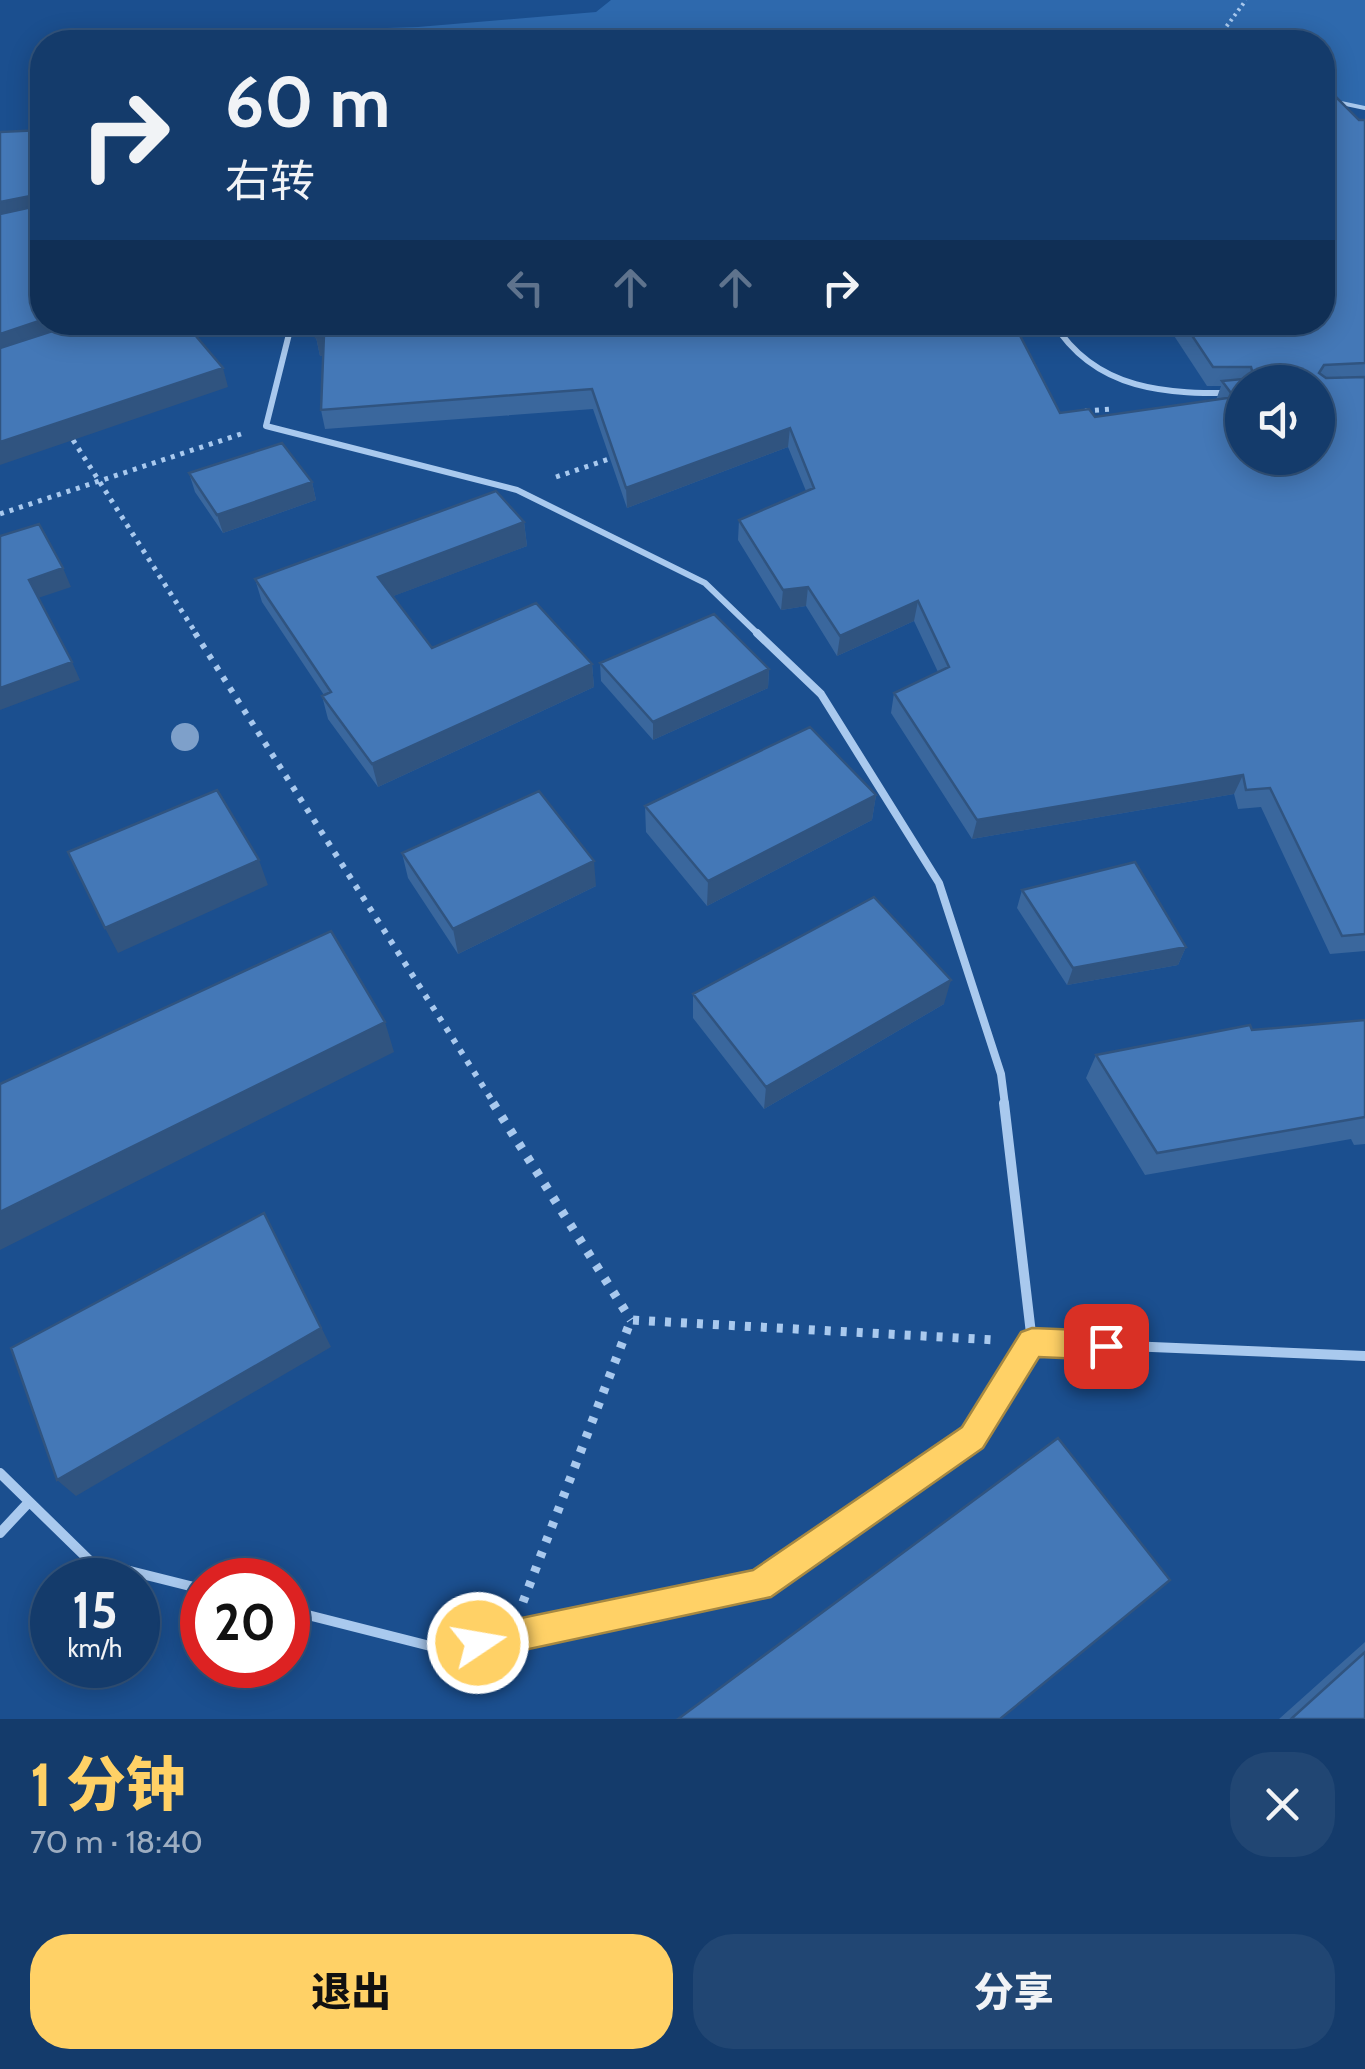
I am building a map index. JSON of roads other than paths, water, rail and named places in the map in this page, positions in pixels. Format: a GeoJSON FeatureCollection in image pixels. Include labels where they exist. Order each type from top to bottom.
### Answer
{"type":"FeatureCollection","features":[{"type":"Feature","properties":{"kind":"lane"},"geometry":{"type":"LineString","coordinates":[[1335,102],[1365,108]]}},
{"type":"Feature","properties":{"kind":"lane"},"geometry":{"type":"LineString","coordinates":[[289,335],[266,426],[517,490],[705,583],[821,694],[939,883],[1001,1074],[1032,1342],[973,1438],[760,1585],[446,1650],[310,1616]]}},
{"type":"Feature","properties":{"kind":"lane"},"geometry":{"type":"LineString","coordinates":[[1060,335],[1100,374],[1181,395],[1225,394]]}},
{"type":"Feature","properties":{"kind":"lane"},"geometry":{"type":"LineString","coordinates":[[1032,1342],[1365,1356]]}},
{"type":"Feature","properties":{"kind":"lane"},"geometry":{"type":"LineString","coordinates":[[0,1474],[90,1561],[180,1584]]}},
{"type":"Feature","properties":{"kind":"lane"},"geometry":{"type":"LineString","coordinates":[[0,1533],[29,1502]]}}]}
